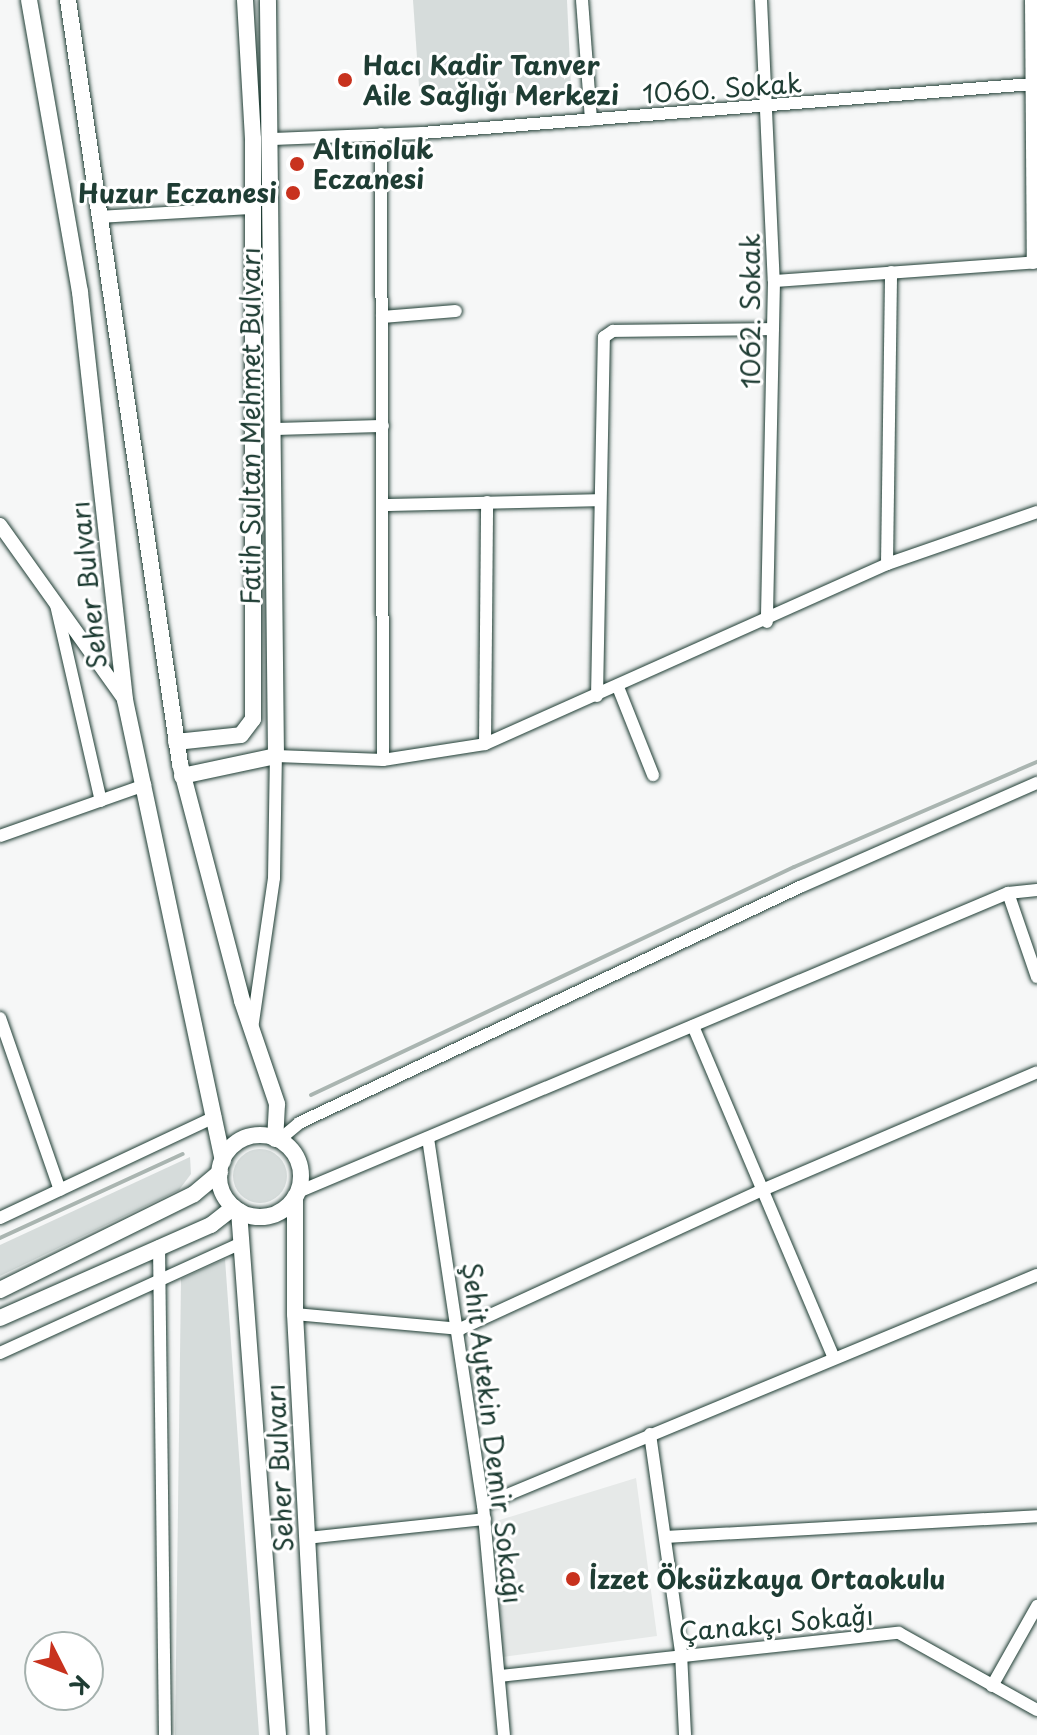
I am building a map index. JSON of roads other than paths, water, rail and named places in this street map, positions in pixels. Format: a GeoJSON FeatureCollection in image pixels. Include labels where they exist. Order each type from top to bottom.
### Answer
{"type":"FeatureCollection","features":[{"type":"Feature","properties":{"kind":"main road","name":"Seher Bulvarı"},"geometry":{"type":"LineString","coordinates":[[29,0],[80,292],[125,700],[215,1117],[221,1166]]}},
{"type":"Feature","properties":{"kind":"main road"},"geometry":{"type":"LineString","coordinates":[[68,0],[182,776],[252,1029],[277,1104],[277,1140]]}},
{"type":"Feature","properties":{"kind":"main road","name":"Fatih Sultan Mehmet Bulvarı"},"geometry":{"type":"LineString","coordinates":[[176,742],[241,735],[253,719],[253,208],[245,0]]}},
{"type":"Feature","properties":{"kind":"main road","name":"Fatih Sultan Mehmet Bulvarı"},"geometry":{"type":"LineString","coordinates":[[268,0],[273,139],[276,756]]}},
{"type":"Feature","properties":{"kind":"main road"},"geometry":{"type":"LineString","coordinates":[[182,776],[276,756]]}},
{"type":"Feature","properties":{"kind":"main road"},"geometry":{"type":"LineString","coordinates":[[0,1290],[194,1194],[221,1166],[248,1138],[277,1140],[297,1158],[296,1195],[273,1215],[237,1209],[224,1194],[221,1166]]}},
{"type":"Feature","properties":{"kind":"main road","name":"Seher Bulvarı"},"geometry":{"type":"LineString","coordinates":[[296,1195],[295,1314],[318,1735]]}},
{"type":"Feature","properties":{"kind":"main road","name":"Seher Bulvarı"},"geometry":{"type":"LineString","coordinates":[[237,1209],[278,1735]]}},
{"type":"Feature","properties":{"kind":"main road"},"geometry":{"type":"LineString","coordinates":[[0,1318],[211,1225],[237,1209]]}},
{"type":"Feature","properties":{"kind":"street"},"geometry":{"type":"LineString","coordinates":[[582,0],[591,120]]}},
{"type":"Feature","properties":{"kind":"street","name":"1062. Sokak"},"geometry":{"type":"LineString","coordinates":[[761,0],[774,281],[767,622]]}},
{"type":"Feature","properties":{"kind":"street"},"geometry":{"type":"LineString","coordinates":[[774,281],[1035,262],[1031,0]]}},
{"type":"Feature","properties":{"kind":"street","name":"1060. Sokak"},"geometry":{"type":"LineString","coordinates":[[273,139],[591,120],[1032,84]]}},
{"type":"Feature","properties":{"kind":"street"},"geometry":{"type":"LineString","coordinates":[[381,134],[383,760]]}},
{"type":"Feature","properties":{"kind":"street"},"geometry":{"type":"LineString","coordinates":[[100,217],[253,208]]}},
{"type":"Feature","properties":{"kind":"street"},"geometry":{"type":"LineString","coordinates":[[887,564],[891,272]]}},
{"type":"Feature","properties":{"kind":"street"},"geometry":{"type":"LineString","coordinates":[[382,317],[456,311]]}},
{"type":"Feature","properties":{"kind":"street"},"geometry":{"type":"LineString","coordinates":[[597,696],[606,334],[773,329]]}},
{"type":"Feature","properties":{"kind":"street"},"geometry":{"type":"LineString","coordinates":[[273,429],[383,426]]}},
{"type":"Feature","properties":{"kind":"street"},"geometry":{"type":"LineString","coordinates":[[384,505],[600,500]]}},
{"type":"Feature","properties":{"kind":"street"},"geometry":{"type":"LineString","coordinates":[[485,744],[487,502]]}},
{"type":"Feature","properties":{"kind":"street"},"geometry":{"type":"LineString","coordinates":[[252,1029],[274,878],[276,756],[383,760],[485,744],[767,622],[887,564],[1037,512]]}},
{"type":"Feature","properties":{"kind":"street"},"geometry":{"type":"LineString","coordinates":[[0,525],[125,700]]}},
{"type":"Feature","properties":{"kind":"street"},"geometry":{"type":"LineString","coordinates":[[56,604],[101,801]]}},
{"type":"Feature","properties":{"kind":"street"},"geometry":{"type":"LineString","coordinates":[[618,687],[653,775]]}},
{"type":"Feature","properties":{"kind":"street"},"geometry":{"type":"LineString","coordinates":[[277,1140],[299,1123],[802,886],[1037,783]]}},
{"type":"Feature","properties":{"kind":"street"},"geometry":{"type":"LineString","coordinates":[[0,836],[145,785]]}},
{"type":"Feature","properties":{"kind":"street"},"geometry":{"type":"LineString","coordinates":[[296,1195],[1008,893],[1037,890]]}},
{"type":"Feature","properties":{"kind":"street"},"geometry":{"type":"LineString","coordinates":[[1008,893],[1037,977]]}},
{"type":"Feature","properties":{"kind":"street"},"geometry":{"type":"LineString","coordinates":[[693,1026],[760,1191],[833,1356]]}},
{"type":"Feature","properties":{"kind":"street"},"geometry":{"type":"LineString","coordinates":[[1,1027],[60,1190]]}},
{"type":"Feature","properties":{"kind":"street"},"geometry":{"type":"LineString","coordinates":[[295,1314],[460,1329],[760,1191],[1037,1072]]}},
{"type":"Feature","properties":{"kind":"street"},"geometry":{"type":"LineString","coordinates":[[0,1218],[215,1117]]}},
{"type":"Feature","properties":{"kind":"street","name":"Şehit Aytekin Demir Sokağı"},"geometry":{"type":"LineString","coordinates":[[428,1138],[460,1329],[485,1519],[504,1735]]}},
{"type":"Feature","properties":{"kind":"street"},"geometry":{"type":"LineString","coordinates":[[0,1353],[162,1276],[241,1243]]}},
{"type":"Feature","properties":{"kind":"street"},"geometry":{"type":"LineString","coordinates":[[159,1246],[162,1276],[165,1735]]}},
{"type":"Feature","properties":{"kind":"street"},"geometry":{"type":"LineString","coordinates":[[483,1505],[833,1356],[1037,1275]]}},
{"type":"Feature","properties":{"kind":"street"},"geometry":{"type":"LineString","coordinates":[[650,1434],[681,1653],[685,1735]]}},
{"type":"Feature","properties":{"kind":"street"},"geometry":{"type":"LineString","coordinates":[[665,1537],[1037,1516]]}},
{"type":"Feature","properties":{"kind":"street"},"geometry":{"type":"LineString","coordinates":[[307,1538],[485,1519]]}},
{"type":"Feature","properties":{"kind":"street"},"geometry":{"type":"LineString","coordinates":[[992,1686],[1037,1606]]}},
{"type":"Feature","properties":{"kind":"street","name":"Çanakçı Sokağı"},"geometry":{"type":"LineString","coordinates":[[500,1676],[681,1653],[899,1633],[1037,1710]]}},
{"type":"Feature","properties":{"kind":"waterway"},"geometry":{"type":"LineString","coordinates":[[311,1095],[794,867],[1037,762]]}},
{"type":"Feature","properties":{"kind":"waterway"},"geometry":{"type":"LineString","coordinates":[[0,1238],[183,1154]]}},
{"type":"Feature","properties":{"kind":"place","name":"Hacı Kadir Tanver Aile Sağlığı Merkezi"},"geometry":{"type":"Point","coordinates":[345,80]}},
{"type":"Feature","properties":{"kind":"place","name":"Altınoluk Eczanesi"},"geometry":{"type":"Point","coordinates":[297,164]}},
{"type":"Feature","properties":{"kind":"place","name":"Huzur Eczanesi"},"geometry":{"type":"Point","coordinates":[293,193]}},
{"type":"Feature","properties":{"kind":"place","name":"İzzet Öksüzkaya Ortaokulu"},"geometry":{"type":"Point","coordinates":[573,1579]}}]}
